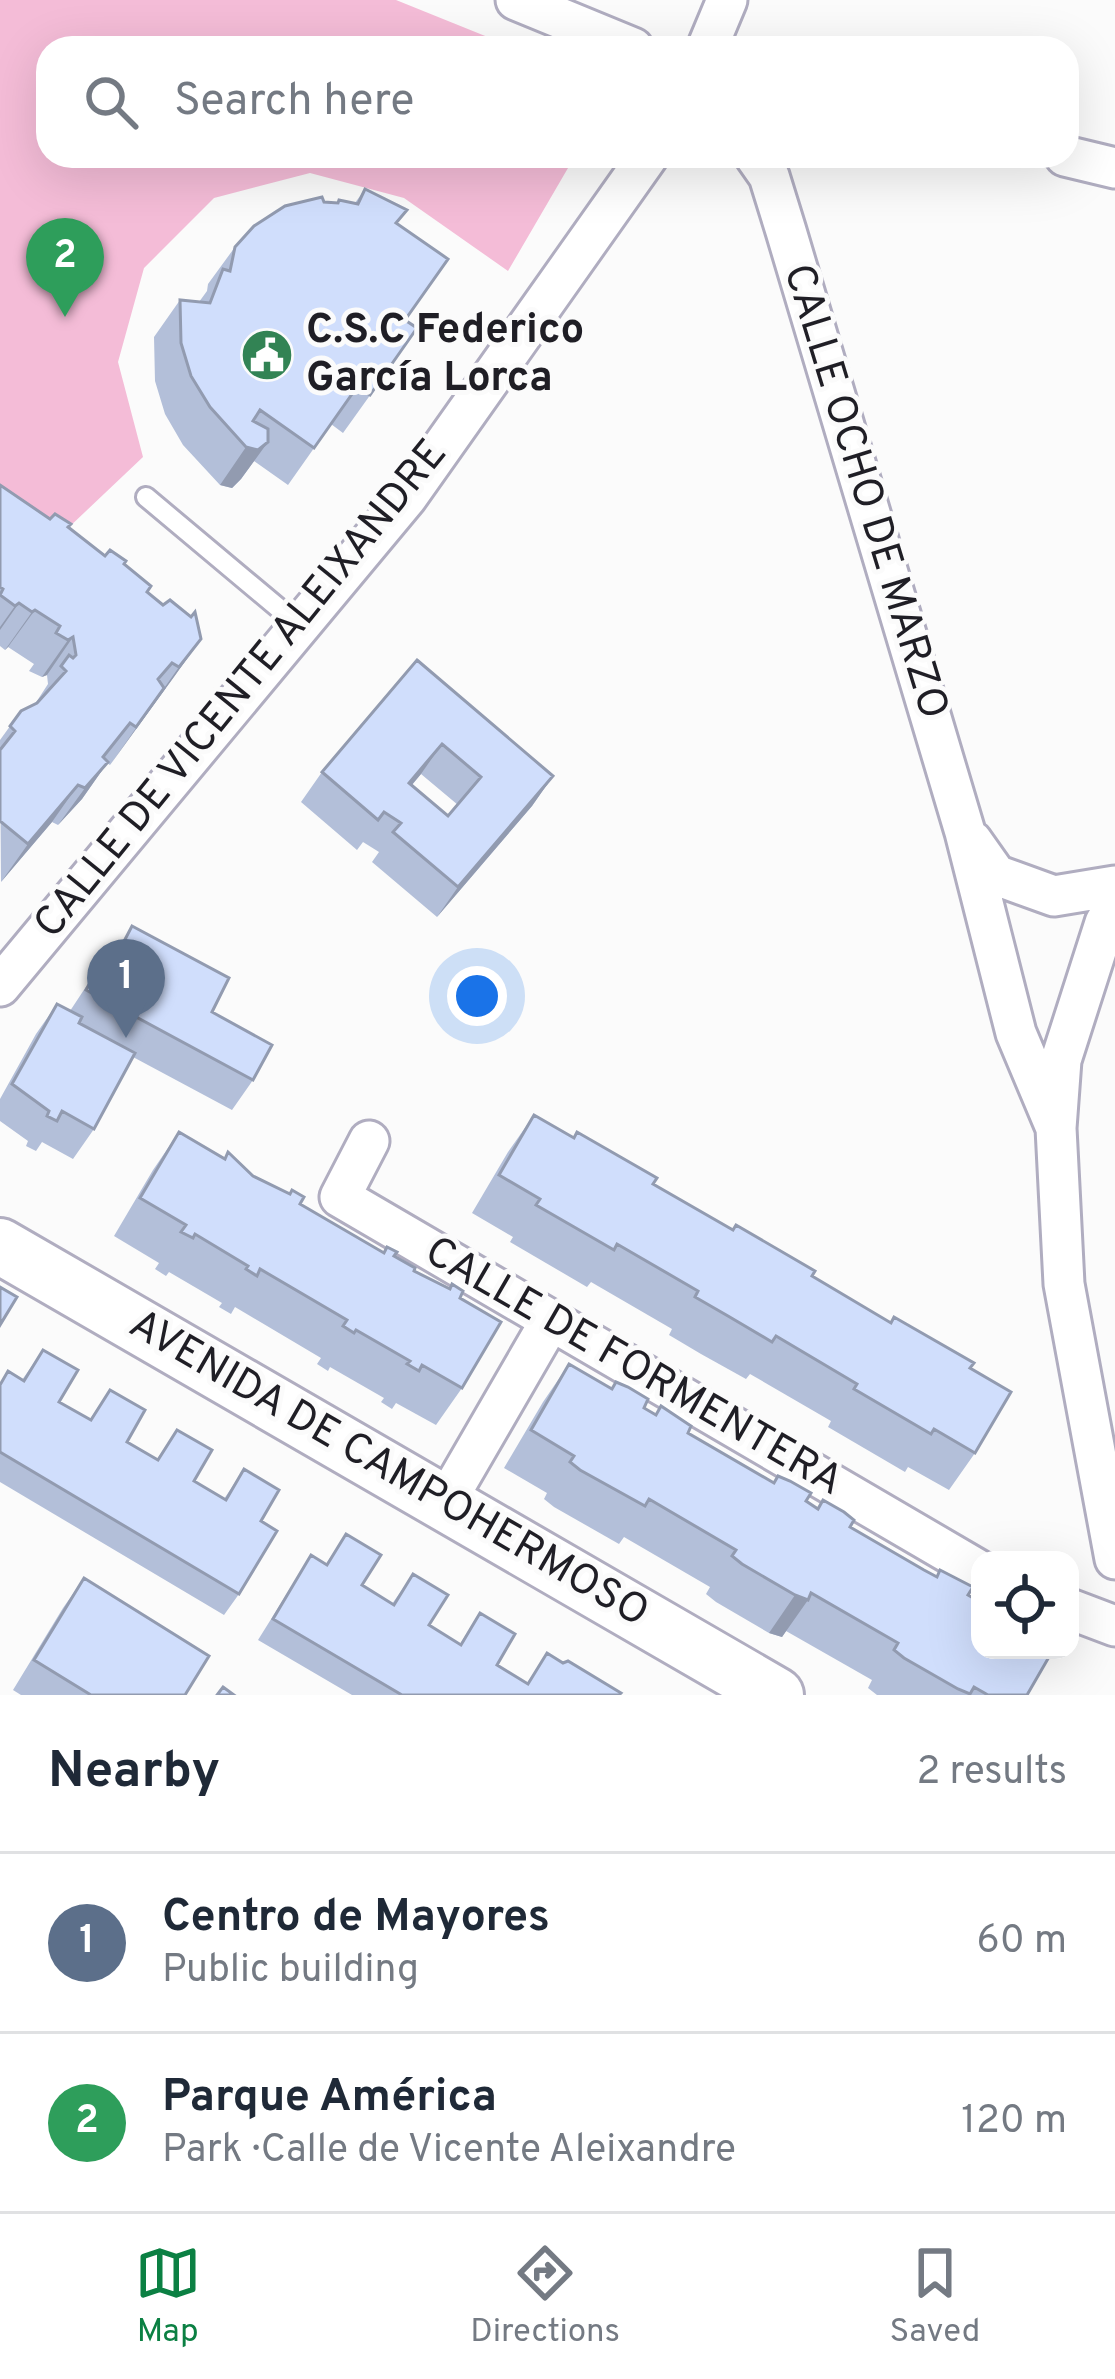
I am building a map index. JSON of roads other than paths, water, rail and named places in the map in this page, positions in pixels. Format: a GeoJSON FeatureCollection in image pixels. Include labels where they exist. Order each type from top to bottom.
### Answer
{"type":"FeatureCollection","features":[{"type":"Feature","properties":{"kind":"street"},"geometry":{"type":"LineString","coordinates":[[516,0],[604,36]]}},
{"type":"Feature","properties":{"kind":"street"},"geometry":{"type":"LineString","coordinates":[[712,36],[728,0]]}},
{"type":"Feature","properties":{"kind":"street"},"geometry":{"type":"LineString","coordinates":[[1079,159],[1115,168]]}},
{"type":"Feature","properties":{"kind":"street","name":"CALLE DE VICENTE ALEIXANDRE"},"geometry":{"type":"LineString","coordinates":[[0,986],[407,497],[640,168]]}},
{"type":"Feature","properties":{"kind":"street","name":"CALLE OCHO DE MARZO"},"geometry":{"type":"LineString","coordinates":[[763,168],[965,832],[1016,1033],[1056,1128]]}},
{"type":"Feature","properties":{"kind":"street","name":"CALLE OCHO DE MARZO"},"geometry":{"type":"LineString","coordinates":[[965,832],[996,874],[1054,896],[1115,886]]}},
{"type":"Feature","properties":{"kind":"street"},"geometry":{"type":"LineString","coordinates":[[1115,906],[1105,923],[1061,1060],[1056,1128],[1064,1284],[1115,1559]]}},
{"type":"Feature","properties":{"kind":"street","name":"CALLE DE FORMENTERA"},"geometry":{"type":"LineString","coordinates":[[369,1142],[340,1197],[971,1566]]}},
{"type":"Feature","properties":{"kind":"street","name":"AVENIDA DE CAMPOHERMOSO"},"geometry":{"type":"LineString","coordinates":[[0,1246],[776,1695]]}},
{"type":"Feature","properties":{"kind":"street"},"geometry":{"type":"LineString","coordinates":[[445,1503],[550,1320]]}},
{"type":"Feature","properties":{"kind":"street"},"geometry":{"type":"LineString","coordinates":[[1079,1613],[1115,1626]]}},
{"type":"Feature","properties":{"kind":"lane"},"geometry":{"type":"LineString","coordinates":[[146,497],[300,626]]}},
{"type":"Feature","properties":{"kind":"place","name":"Parque América"},"geometry":{"type":"Point","coordinates":[65,317]}},
{"type":"Feature","properties":{"kind":"place","name":"C.S.C Federico García Lorca"},"geometry":{"type":"Point","coordinates":[267,355]}},
{"type":"Feature","properties":{"kind":"place","name":"Centro de Mayores"},"geometry":{"type":"Point","coordinates":[126,1038]}}]}
